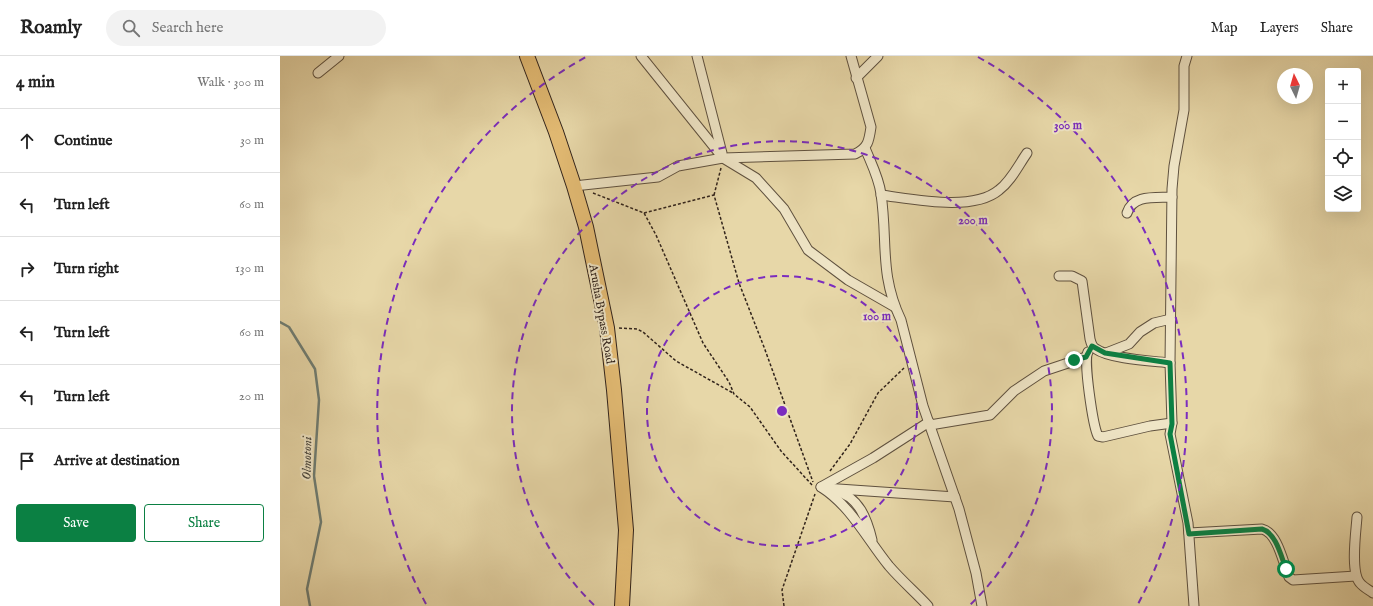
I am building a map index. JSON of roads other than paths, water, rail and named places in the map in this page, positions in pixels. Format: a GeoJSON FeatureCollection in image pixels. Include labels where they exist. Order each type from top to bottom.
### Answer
{"type":"FeatureCollection","features":[{"type":"Feature","properties":{"kind":"main road","name":"Arusha Bypass Road"},"geometry":{"type":"LineString","coordinates":[[527,56],[556,132],[574,186],[586,227],[607,328],[626,530],[622,606]]}},
{"type":"Feature","properties":{"kind":"street"},"geometry":{"type":"LineString","coordinates":[[318,73],[339,56]]}},
{"type":"Feature","properties":{"kind":"street"},"geometry":{"type":"LineString","coordinates":[[641,56],[723,158],[756,178],[784,209],[808,250],[848,280],[895,307]]}},
{"type":"Feature","properties":{"kind":"street"},"geometry":{"type":"LineString","coordinates":[[697,56],[723,158]]}},
{"type":"Feature","properties":{"kind":"street"},"geometry":{"type":"LineString","coordinates":[[574,186],[658,177],[678,166],[723,158],[855,154],[865,148],[870,137],[870,127],[851,56]]}},
{"type":"Feature","properties":{"kind":"street"},"geometry":{"type":"LineString","coordinates":[[856,78],[878,56]]}},
{"type":"Feature","properties":{"kind":"street"},"geometry":{"type":"LineString","coordinates":[[1187,56],[1184,66],[1184,110],[1172,173],[1170,363],[1172,424],[1170,434],[1189,534],[1194,606]]}},
{"type":"Feature","properties":{"kind":"street"},"geometry":{"type":"LineString","coordinates":[[865,148],[881,195],[885,264],[895,307],[901,320],[929,424],[954,497],[976,573],[982,606]]}},
{"type":"Feature","properties":{"kind":"street"},"geometry":{"type":"LineString","coordinates":[[881,195],[957,202],[982,199],[999,190],[1009,180],[1027,153]]}},
{"type":"Feature","properties":{"kind":"street"},"geometry":{"type":"LineString","coordinates":[[1127,213],[1132,203],[1139,200],[1172,197]]}},
{"type":"Feature","properties":{"kind":"street"},"geometry":{"type":"LineString","coordinates":[[1059,276],[1072,276],[1082,281],[1092,346],[1086,357],[1098,436],[1103,437],[1150,426],[1172,424]]}},
{"type":"Feature","properties":{"kind":"street"},"geometry":{"type":"LineString","coordinates":[[1105,353],[1129,344],[1140,332],[1154,323],[1171,318]]}},
{"type":"Feature","properties":{"kind":"street"},"geometry":{"type":"LineString","coordinates":[[1092,346],[1105,353],[1170,363]]}},
{"type":"Feature","properties":{"kind":"street"},"geometry":{"type":"LineString","coordinates":[[821,488],[929,424],[990,415],[1014,391],[1038,374],[1060,364],[1086,357]]}},
{"type":"Feature","properties":{"kind":"street"},"geometry":{"type":"LineString","coordinates":[[821,488],[954,497]]}},
{"type":"Feature","properties":{"kind":"street"},"geometry":{"type":"LineString","coordinates":[[821,488],[832,494],[849,511],[890,566],[928,606]]}},
{"type":"Feature","properties":{"kind":"street"},"geometry":{"type":"LineString","coordinates":[[1357,517],[1355,542],[1356,576],[1359,583],[1373,593]]}},
{"type":"Feature","properties":{"kind":"street"},"geometry":{"type":"LineString","coordinates":[[1189,534],[1262,529],[1268,530],[1274,540],[1288,573],[1293,580],[1356,576]]}},
{"type":"Feature","properties":{"kind":"waterway","name":"Olmotoni"},"geometry":{"type":"LineString","coordinates":[[280,322],[289,327],[315,369],[319,400],[314,476],[321,522],[307,589],[310,606]]}}]}
